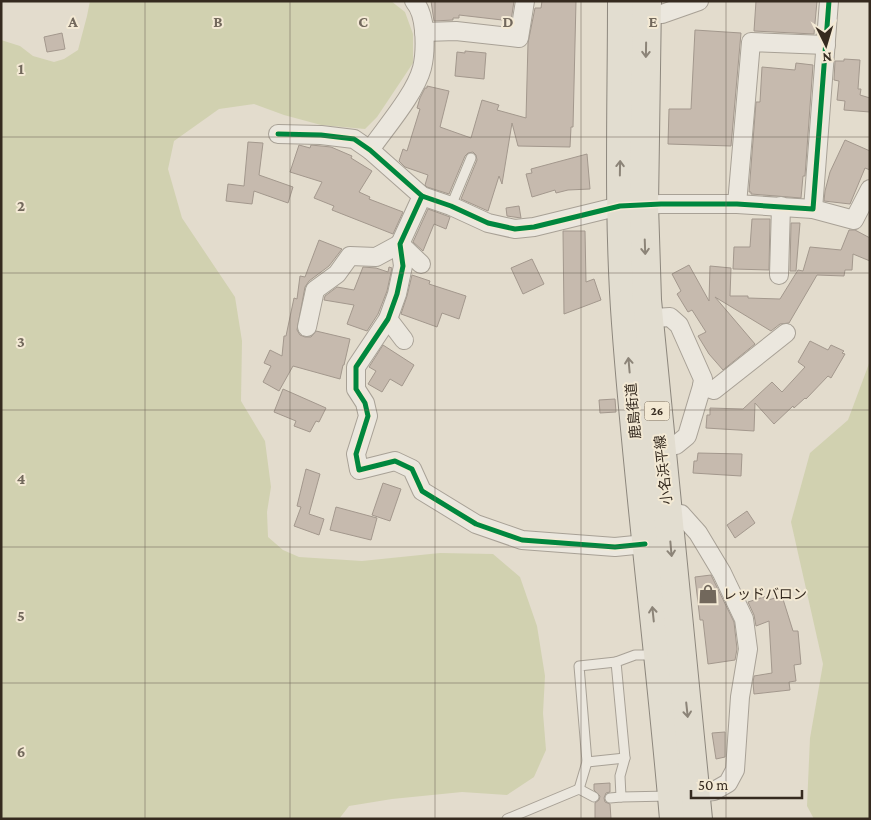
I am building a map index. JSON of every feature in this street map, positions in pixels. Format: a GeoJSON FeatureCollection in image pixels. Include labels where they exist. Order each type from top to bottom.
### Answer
{"type":"FeatureCollection","features":[{"type":"Feature","properties":{"kind":"main road","name":"鹿島街道"},"geometry":{"type":"LineString","coordinates":[[634,8],[632,205],[637,320],[655,514],[646,544],[657,654],[685,807]]}},
{"type":"Feature","properties":{"kind":"main road","name":"小名浜平線"},"geometry":{"type":"LineString","coordinates":[[655,514],[685,807]]}},
{"type":"Feature","properties":{"kind":"street"},"geometry":{"type":"LineString","coordinates":[[370,150],[416,83],[422,68],[424,50],[423,17],[414,1]]}},
{"type":"Feature","properties":{"kind":"street"},"geometry":{"type":"LineString","coordinates":[[424,32],[456,31],[519,38],[525,1]]}},
{"type":"Feature","properties":{"kind":"street"},"geometry":{"type":"LineString","coordinates":[[634,8],[662,14],[699,1]]}},
{"type":"Feature","properties":{"kind":"street"},"geometry":{"type":"LineString","coordinates":[[813,209],[828,1]]}},
{"type":"Feature","properties":{"kind":"street"},"geometry":{"type":"LineString","coordinates":[[737,204],[751,42],[826,45]]}},
{"type":"Feature","properties":{"kind":"street"},"geometry":{"type":"LineString","coordinates":[[278,134],[321,135],[354,140],[370,150],[422,196],[451,206],[488,223],[515,229],[632,205],[737,204],[781,206],[813,209],[854,220],[870,189]]}},
{"type":"Feature","properties":{"kind":"street"},"geometry":{"type":"LineString","coordinates":[[422,196],[400,244],[403,266],[397,294],[388,319],[356,367],[356,389],[365,403],[368,416],[356,454],[360,470],[395,461],[412,469],[422,491],[476,524],[522,540],[615,547],[646,544]]}},
{"type":"Feature","properties":{"kind":"street"},"geometry":{"type":"LineString","coordinates":[[779,274],[781,206]]}},
{"type":"Feature","properties":{"kind":"street"},"geometry":{"type":"LineString","coordinates":[[400,244],[421,264]]}},
{"type":"Feature","properties":{"kind":"street"},"geometry":{"type":"LineString","coordinates":[[307,327],[315,290],[337,274],[350,256],[376,257],[400,244]]}},
{"type":"Feature","properties":{"kind":"street"},"geometry":{"type":"LineString","coordinates":[[637,320],[670,317],[679,326],[703,379],[687,436],[676,445],[648,446]]}},
{"type":"Feature","properties":{"kind":"street"},"geometry":{"type":"LineString","coordinates":[[388,319],[404,340]]}},
{"type":"Feature","properties":{"kind":"street"},"geometry":{"type":"LineString","coordinates":[[702,386],[714,390],[786,333]]}},
{"type":"Feature","properties":{"kind":"street"},"geometry":{"type":"LineString","coordinates":[[655,514],[681,514],[698,533],[722,574],[744,618],[748,648],[740,697],[735,770],[728,783],[685,807]]}},
{"type":"Feature","properties":{"kind":"lane"},"geometry":{"type":"LineString","coordinates":[[451,206],[471,158]]}},
{"type":"Feature","properties":{"kind":"lane"},"geometry":{"type":"LineString","coordinates":[[579,789],[587,762],[578,666],[616,662],[635,656],[657,654]]}},
{"type":"Feature","properties":{"kind":"lane"},"geometry":{"type":"LineString","coordinates":[[616,662],[625,758],[620,776],[621,797]]}},
{"type":"Feature","properties":{"kind":"lane"},"geometry":{"type":"LineString","coordinates":[[587,762],[625,758]]}},
{"type":"Feature","properties":{"kind":"lane"},"geometry":{"type":"LineString","coordinates":[[579,789],[594,797]]}},
{"type":"Feature","properties":{"kind":"lane"},"geometry":{"type":"LineString","coordinates":[[507,819],[579,789]]}},
{"type":"Feature","properties":{"kind":"lane"},"geometry":{"type":"LineString","coordinates":[[610,798],[621,797],[685,807]]}},
{"type":"Feature","properties":{"kind":"green space"},"geometry":{"type":"Polygon","coordinates":[[[90,1],[391,1],[405,12],[413,34],[413,63],[377,117],[365,129],[321,125],[284,115],[254,104],[219,109],[174,141],[168,169],[182,218],[235,297],[242,341],[241,401],[265,441],[271,487],[267,512],[268,537],[283,550],[299,557],[362,561],[440,553],[493,554],[520,577],[537,626],[545,676],[543,713],[546,750],[534,777],[507,795],[462,792],[392,799],[349,806],[339,819],[1,819],[1,40],[20,46],[33,56],[54,62],[64,59],[78,50],[90,1]]]}},
{"type":"Feature","properties":{"kind":"green space"},"geometry":{"type":"Polygon","coordinates":[[[870,361],[870,819],[814,819],[807,806],[810,738],[823,664],[791,522],[810,453],[848,420],[870,361]]]}},
{"type":"Feature","properties":{"kind":"building"},"geometry":{"type":"Polygon","coordinates":[[[431,1],[514,1],[511,21],[459,15],[459,18],[453,18],[453,20],[434,21],[431,1]]]}},
{"type":"Feature","properties":{"kind":"building"},"geometry":{"type":"Polygon","coordinates":[[[542,1],[576,1],[573,127],[571,127],[570,147],[518,146],[512,123],[502,184],[499,176],[488,211],[461,199],[477,160],[473,152],[465,156],[449,194],[427,187],[425,185],[428,175],[405,167],[399,161],[403,149],[407,151],[420,109],[417,108],[425,88],[427,86],[449,91],[440,127],[471,138],[482,100],[499,105],[497,110],[526,118],[528,43],[535,8],[541,8],[542,1]]]}},
{"type":"Feature","properties":{"kind":"building"},"geometry":{"type":"Polygon","coordinates":[[[756,1],[817,1],[814,34],[754,31],[756,1]]]}},
{"type":"Feature","properties":{"kind":"building"},"geometry":{"type":"Polygon","coordinates":[[[695,30],[741,33],[731,146],[668,144],[669,109],[691,109],[695,30]]]}},
{"type":"Feature","properties":{"kind":"building"},"geometry":{"type":"Polygon","coordinates":[[[62,33],[65,49],[47,52],[44,37],[62,33]]]}},
{"type":"Feature","properties":{"kind":"building"},"geometry":{"type":"Polygon","coordinates":[[[465,51],[486,53],[484,79],[455,76],[457,52],[465,53],[465,51]]]}},
{"type":"Feature","properties":{"kind":"building"},"geometry":{"type":"Polygon","coordinates":[[[844,59],[860,60],[858,89],[861,89],[860,95],[870,98],[870,112],[844,110],[845,101],[837,100],[839,81],[834,80],[835,61],[844,61],[844,59]]]}},
{"type":"Feature","properties":{"kind":"building"},"geometry":{"type":"Polygon","coordinates":[[[796,63],[813,65],[805,176],[803,176],[801,198],[751,194],[749,192],[756,102],[760,102],[762,67],[795,70],[796,63]]]}},
{"type":"Feature","properties":{"kind":"building"},"geometry":{"type":"Polygon","coordinates":[[[845,140],[870,151],[870,170],[865,168],[850,204],[824,201],[830,172],[845,140]]]}},
{"type":"Feature","properties":{"kind":"building"},"geometry":{"type":"Polygon","coordinates":[[[248,142],[263,143],[259,175],[293,187],[288,203],[254,191],[252,204],[226,201],[228,184],[244,186],[248,142]]]}},
{"type":"Feature","properties":{"kind":"building"},"geometry":{"type":"Polygon","coordinates":[[[299,145],[310,148],[311,145],[331,147],[352,156],[351,158],[372,171],[359,192],[370,197],[369,199],[403,212],[393,234],[332,210],[334,206],[314,198],[322,182],[290,172],[299,145]]]}},
{"type":"Feature","properties":{"kind":"building"},"geometry":{"type":"Polygon","coordinates":[[[587,154],[590,189],[568,190],[556,193],[555,190],[532,197],[526,174],[532,173],[531,169],[587,154]]]}},
{"type":"Feature","properties":{"kind":"building"},"geometry":{"type":"Polygon","coordinates":[[[519,206],[521,218],[507,216],[506,208],[519,206]]]}},
{"type":"Feature","properties":{"kind":"building"},"geometry":{"type":"Polygon","coordinates":[[[428,209],[450,217],[446,229],[434,224],[423,251],[413,242],[428,209]]]}},
{"type":"Feature","properties":{"kind":"building"},"geometry":{"type":"Polygon","coordinates":[[[752,219],[770,219],[769,270],[733,269],[734,247],[750,247],[752,219]]]}},
{"type":"Feature","properties":{"kind":"building"},"geometry":{"type":"Polygon","coordinates":[[[791,223],[800,223],[796,271],[790,271],[791,223]]]}},
{"type":"Feature","properties":{"kind":"building"},"geometry":{"type":"Polygon","coordinates":[[[849,230],[855,230],[870,238],[870,261],[853,254],[852,270],[845,270],[844,276],[817,275],[789,323],[780,324],[771,331],[715,297],[755,344],[723,370],[709,354],[698,336],[706,332],[692,310],[688,312],[677,294],[681,291],[672,274],[689,265],[709,301],[710,266],[731,268],[730,296],[780,299],[798,270],[803,271],[810,247],[841,250],[849,230]]]}},
{"type":"Feature","properties":{"kind":"building"},"geometry":{"type":"Polygon","coordinates":[[[563,231],[585,231],[586,282],[594,279],[601,300],[564,314],[563,231]]]}},
{"type":"Feature","properties":{"kind":"building"},"geometry":{"type":"Polygon","coordinates":[[[319,240],[342,249],[329,266],[309,281],[305,287],[297,330],[300,335],[305,337],[311,337],[316,331],[350,339],[344,365],[340,379],[293,366],[279,391],[263,382],[271,366],[264,363],[270,350],[282,356],[284,336],[286,336],[294,298],[297,299],[300,276],[305,277],[319,240]]]}},
{"type":"Feature","properties":{"kind":"building"},"geometry":{"type":"Polygon","coordinates":[[[532,259],[544,284],[523,294],[511,268],[532,259]]]}},
{"type":"Feature","properties":{"kind":"building"},"geometry":{"type":"Polygon","coordinates":[[[363,267],[376,268],[388,272],[389,267],[392,268],[387,291],[378,314],[367,331],[347,324],[354,305],[324,300],[325,296],[337,287],[354,290],[363,267]]]}},
{"type":"Feature","properties":{"kind":"building"},"geometry":{"type":"Polygon","coordinates":[[[412,275],[430,281],[429,284],[466,296],[459,319],[442,313],[437,327],[401,314],[412,275]]]}},
{"type":"Feature","properties":{"kind":"building"},"geometry":{"type":"Polygon","coordinates":[[[810,341],[828,350],[831,345],[844,351],[842,353],[845,354],[831,378],[828,376],[806,399],[794,408],[793,406],[774,424],[755,403],[754,431],[706,428],[707,415],[710,415],[710,408],[743,409],[772,382],[782,392],[805,367],[798,362],[810,341]]]}},
{"type":"Feature","properties":{"kind":"building"},"geometry":{"type":"Polygon","coordinates":[[[383,345],[414,365],[402,386],[390,379],[382,392],[368,384],[376,371],[369,367],[383,345]]]}},
{"type":"Feature","properties":{"kind":"building"},"geometry":{"type":"Polygon","coordinates":[[[283,389],[326,408],[319,422],[316,421],[310,432],[294,426],[296,421],[274,412],[283,389]]]}},
{"type":"Feature","properties":{"kind":"building"},"geometry":{"type":"Polygon","coordinates":[[[615,399],[616,412],[600,413],[599,400],[615,399]]]}},
{"type":"Feature","properties":{"kind":"building"},"geometry":{"type":"Polygon","coordinates":[[[698,453],[742,454],[741,476],[693,473],[694,461],[697,461],[698,453]]]}},
{"type":"Feature","properties":{"kind":"building"},"geometry":{"type":"Polygon","coordinates":[[[306,469],[320,474],[309,514],[324,519],[319,535],[294,526],[301,507],[297,506],[306,469]]]}},
{"type":"Feature","properties":{"kind":"building"},"geometry":{"type":"Polygon","coordinates":[[[383,483],[401,489],[390,521],[372,515],[383,483]]]}},
{"type":"Feature","properties":{"kind":"building"},"geometry":{"type":"Polygon","coordinates":[[[336,507],[377,518],[371,540],[330,530],[336,507]]]}},
{"type":"Feature","properties":{"kind":"building"},"geometry":{"type":"Polygon","coordinates":[[[747,511],[755,523],[735,538],[727,525],[747,511]]]}},
{"type":"Feature","properties":{"kind":"building"},"geometry":{"type":"Polygon","coordinates":[[[711,575],[734,622],[737,649],[735,660],[708,664],[703,620],[700,620],[695,577],[711,575]]]}},
{"type":"Feature","properties":{"kind":"building"},"geometry":{"type":"Polygon","coordinates":[[[767,596],[768,600],[782,596],[793,631],[798,631],[801,664],[794,665],[796,681],[789,682],[790,690],[754,694],[754,676],[772,673],[769,621],[756,626],[754,615],[748,602],[767,596]]]}},
{"type":"Feature","properties":{"kind":"building"},"geometry":{"type":"Polygon","coordinates":[[[725,732],[725,757],[716,759],[712,733],[725,732]]]}},
{"type":"Feature","properties":{"kind":"building"},"geometry":{"type":"Polygon","coordinates":[[[610,783],[610,792],[606,793],[604,798],[605,802],[610,804],[611,819],[595,819],[595,803],[599,800],[600,796],[594,790],[594,784],[610,783]]]}},
{"type":"Feature","properties":{"kind":"cycle path"},"geometry":{"type":"LineString","coordinates":[[278,134],[321,135],[354,139],[370,150],[422,196],[451,206],[488,223],[515,229],[534,227],[620,206],[737,204],[813,209],[829,1]]}},
{"type":"Feature","properties":{"kind":"cycle path"},"geometry":{"type":"LineString","coordinates":[[422,196],[400,244],[403,266],[397,294],[388,319],[356,367],[356,389],[365,403],[368,416],[356,454],[359,470],[395,461],[412,469],[422,491],[476,524],[522,540],[615,547],[645,544]]}},
{"type":"Feature","properties":{"kind":"place","name":"レッドバロン"},"geometry":{"type":"Point","coordinates":[708,594]}}]}
